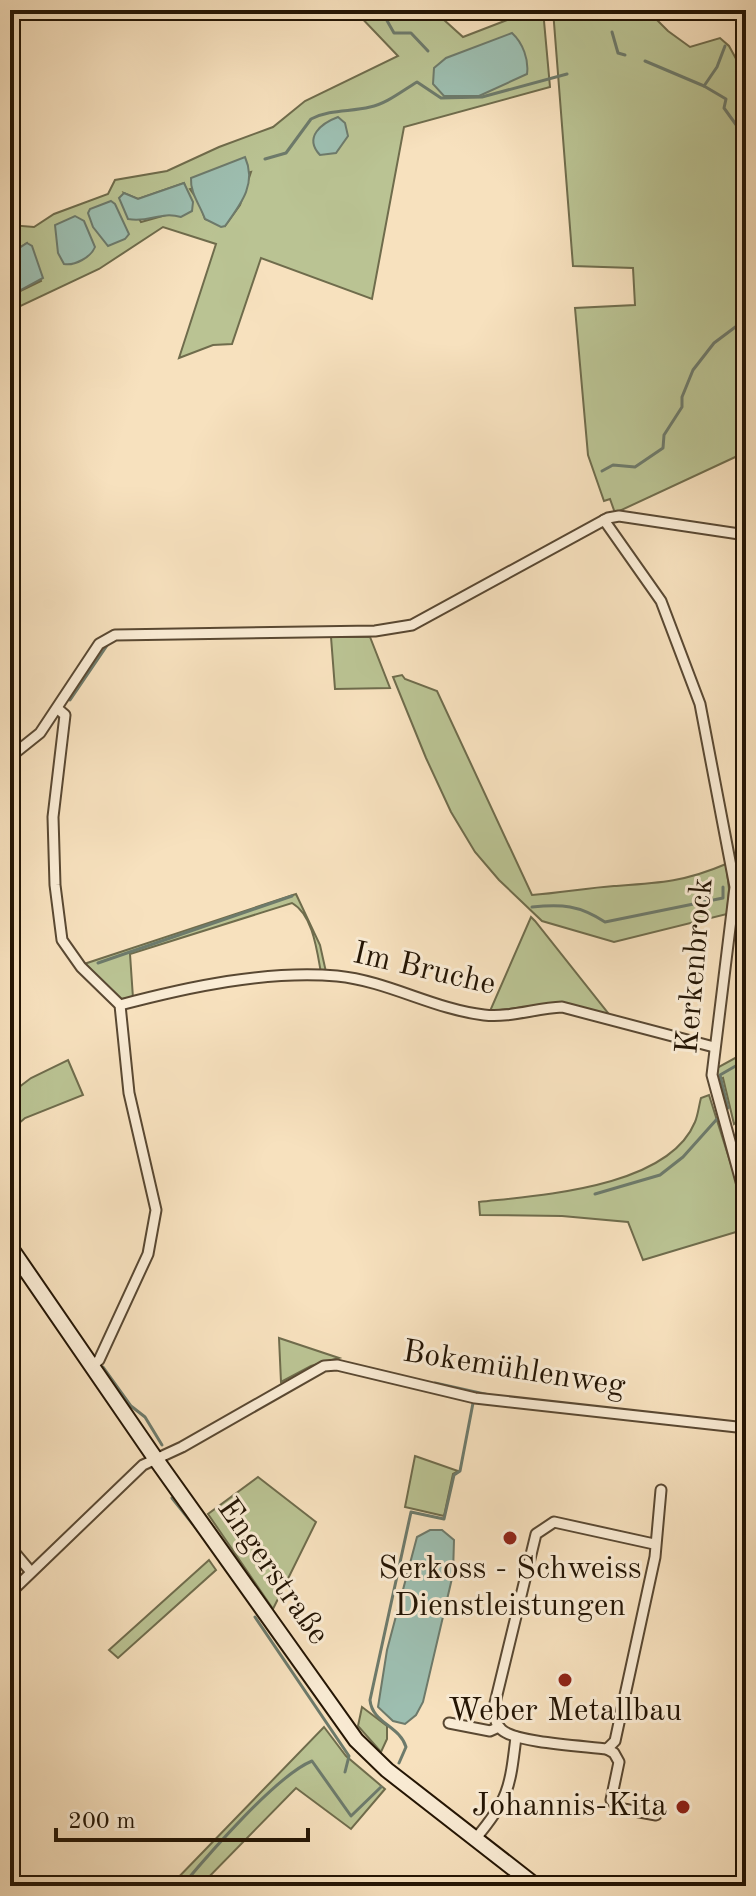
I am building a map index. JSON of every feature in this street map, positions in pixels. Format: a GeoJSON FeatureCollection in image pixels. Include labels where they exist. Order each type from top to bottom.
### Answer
{"type":"FeatureCollection","features":[{"type":"Feature","properties":{"kind":"main road","name":"Engerstraße"},"geometry":{"type":"LineString","coordinates":[[10,1247],[155,1458],[356,1740],[387,1770],[536,1886]]}},
{"type":"Feature","properties":{"kind":"street"},"geometry":{"type":"LineString","coordinates":[[10,757],[40,733],[99,644],[110,636],[389,630],[412,625],[604,520],[619,516],[746,535]]}},
{"type":"Feature","properties":{"kind":"street","name":"Kerkenbrock"},"geometry":{"type":"LineString","coordinates":[[604,520],[661,601],[700,704],[735,887],[714,1047],[714,1089],[746,1200]]}},
{"type":"Feature","properties":{"kind":"street"},"geometry":{"type":"LineString","coordinates":[[58,709],[65,715],[53,817],[56,896],[62,940],[81,967],[120,1005],[129,1093],[156,1210],[148,1254],[124,1310],[99,1360],[93,1365]]}},
{"type":"Feature","properties":{"kind":"street","name":"Im Bruche"},"geometry":{"type":"LineString","coordinates":[[120,1005],[244,980],[333,976],[366,980],[486,1015],[562,1007],[714,1047]]}},
{"type":"Feature","properties":{"kind":"street","name":"Bokemühlenweg"},"geometry":{"type":"LineString","coordinates":[[10,1593],[119,1488],[155,1458],[182,1447],[324,1366],[337,1365],[475,1398],[746,1428]]}},
{"type":"Feature","properties":{"kind":"street"},"geometry":{"type":"LineString","coordinates":[[607,1749],[615,1741],[655,1557],[661,1490]]}},
{"type":"Feature","properties":{"kind":"street"},"geometry":{"type":"LineString","coordinates":[[654,1544],[554,1522],[536,1534],[494,1717],[499,1727],[516,1737],[607,1749],[614,1753],[619,1762],[611,1800],[613,1804],[618,1808],[656,1815]]}},
{"type":"Feature","properties":{"kind":"street"},"geometry":{"type":"LineString","coordinates":[[10,1547],[31,1572]]}},
{"type":"Feature","properties":{"kind":"street"},"geometry":{"type":"LineString","coordinates":[[449,1723],[490,1731],[499,1727]]}},
{"type":"Feature","properties":{"kind":"street"},"geometry":{"type":"LineString","coordinates":[[476,1838],[504,1802],[510,1786],[516,1737]]}},
{"type":"Feature","properties":{"kind":"green space"},"geometry":{"type":"Polygon","coordinates":[[[354,10],[433,10],[463,37],[533,10],[543,10],[550,87],[404,127],[372,299],[261,258],[232,344],[213,345],[179,358],[216,244],[163,227],[99,269],[10,311],[10,296],[41,281],[27,243],[10,254],[10,225],[34,227],[54,214],[108,194],[115,180],[167,171],[273,127],[305,101],[398,56],[354,10]],[[251,172],[190,189],[205,219],[225,226],[240,205],[251,172]],[[184,183],[138,199],[124,193],[141,222],[170,214],[186,189],[184,183]]]}},
{"type":"Feature","properties":{"kind":"green space"},"geometry":{"type":"Polygon","coordinates":[[[553,10],[647,10],[690,47],[720,38],[729,46],[746,77],[746,452],[615,513],[610,499],[604,501],[588,455],[575,308],[635,305],[633,268],[573,266],[553,10]]]}},
{"type":"Feature","properties":{"kind":"green space"},"geometry":{"type":"Polygon","coordinates":[[[331,637],[370,637],[390,688],[335,689],[331,637]]]}},
{"type":"Feature","properties":{"kind":"green space"},"geometry":{"type":"Polygon","coordinates":[[[402,675],[437,691],[532,895],[671,881],[726,864],[729,889],[727,914],[614,942],[542,921],[475,852],[451,812],[393,677],[402,675]]]}},
{"type":"Feature","properties":{"kind":"green space"},"geometry":{"type":"Polygon","coordinates":[[[296,894],[320,945],[326,972],[321,973],[316,944],[305,916],[292,903],[130,954],[133,998],[121,999],[84,964],[296,894]]]}},
{"type":"Feature","properties":{"kind":"green space"},"geometry":{"type":"Polygon","coordinates":[[[531,917],[612,1018],[543,1005],[490,1011],[531,917]]]}},
{"type":"Feature","properties":{"kind":"green space"},"geometry":{"type":"Polygon","coordinates":[[[746,1052],[746,1115],[734,1124],[723,1078],[716,1081],[715,1069],[746,1052]]]}},
{"type":"Feature","properties":{"kind":"green space"},"geometry":{"type":"Polygon","coordinates":[[[68,1060],[83,1095],[25,1118],[10,1131],[10,1094],[31,1078],[68,1060]]]}},
{"type":"Feature","properties":{"kind":"green space"},"geometry":{"type":"Polygon","coordinates":[[[709,1095],[746,1212],[746,1229],[643,1260],[628,1222],[562,1216],[480,1215],[479,1202],[600,1184],[658,1161],[680,1144],[695,1122],[701,1098],[709,1095]]]}},
{"type":"Feature","properties":{"kind":"green space"},"geometry":{"type":"Polygon","coordinates":[[[279,1338],[339,1358],[311,1366],[281,1382],[279,1338]]]}},
{"type":"Feature","properties":{"kind":"green space"},"geometry":{"type":"Polygon","coordinates":[[[415,1456],[458,1471],[453,1474],[444,1516],[405,1507],[415,1456]]]}},
{"type":"Feature","properties":{"kind":"green space"},"geometry":{"type":"Polygon","coordinates":[[[258,1477],[316,1522],[273,1609],[208,1514],[258,1477]]]}},
{"type":"Feature","properties":{"kind":"green space"},"geometry":{"type":"Polygon","coordinates":[[[209,1560],[216,1570],[118,1658],[109,1650],[209,1560]]]}},
{"type":"Feature","properties":{"kind":"green space"},"geometry":{"type":"Polygon","coordinates":[[[362,1707],[387,1726],[387,1739],[381,1752],[358,1726],[362,1707]]]}},
{"type":"Feature","properties":{"kind":"green space"},"geometry":{"type":"Polygon","coordinates":[[[324,1727],[346,1756],[385,1789],[351,1829],[296,1788],[200,1886],[170,1886],[324,1727]]]}},
{"type":"Feature","properties":{"kind":"shaded area"},"geometry":{"type":"Polygon","coordinates":[[[512,33],[524,52],[527,74],[479,96],[444,96],[433,84],[434,68],[446,58],[512,33]]]}},
{"type":"Feature","properties":{"kind":"shaded area"},"geometry":{"type":"Polygon","coordinates":[[[338,117],[345,123],[348,136],[336,153],[320,155],[313,142],[314,137],[321,127],[338,117]]]}},
{"type":"Feature","properties":{"kind":"shaded area"},"geometry":{"type":"Polygon","coordinates":[[[245,157],[249,176],[246,193],[237,210],[221,227],[205,219],[191,178],[245,157]]]}},
{"type":"Feature","properties":{"kind":"shaded area"},"geometry":{"type":"Polygon","coordinates":[[[184,183],[193,202],[192,211],[181,217],[167,215],[143,220],[128,219],[119,198],[124,193],[138,199],[184,183]]]}},
{"type":"Feature","properties":{"kind":"shaded area"},"geometry":{"type":"Polygon","coordinates":[[[111,201],[129,234],[108,246],[93,227],[88,213],[90,209],[111,201]]]}},
{"type":"Feature","properties":{"kind":"shaded area"},"geometry":{"type":"Polygon","coordinates":[[[75,216],[84,221],[95,247],[82,260],[64,264],[58,253],[55,225],[75,216]]]}},
{"type":"Feature","properties":{"kind":"shaded area"},"geometry":{"type":"Polygon","coordinates":[[[27,243],[32,246],[43,278],[10,296],[10,254],[27,243]]]}},
{"type":"Feature","properties":{"kind":"shaded area"},"geometry":{"type":"Polygon","coordinates":[[[430,1530],[442,1530],[454,1540],[453,1574],[423,1702],[416,1715],[405,1724],[393,1721],[378,1707],[387,1650],[417,1537],[430,1530]]]}},
{"type":"Feature","properties":{"kind":"waterway"},"geometry":{"type":"LineString","coordinates":[[381,10],[394,33],[411,33],[428,51]]}},
{"type":"Feature","properties":{"kind":"waterway"},"geometry":{"type":"LineString","coordinates":[[604,10],[603,16],[608,19]]}},
{"type":"Feature","properties":{"kind":"waterway"},"geometry":{"type":"LineString","coordinates":[[612,32],[618,53],[625,55]]}},
{"type":"Feature","properties":{"kind":"waterway"},"geometry":{"type":"LineString","coordinates":[[725,46],[717,67],[704,86],[726,99],[724,108],[737,126],[746,147]]}},
{"type":"Feature","properties":{"kind":"waterway"},"geometry":{"type":"LineString","coordinates":[[645,61],[704,86]]}},
{"type":"Feature","properties":{"kind":"waterway"},"geometry":{"type":"LineString","coordinates":[[265,159],[286,153],[311,119],[376,105],[417,82],[441,98],[482,97],[567,74]]}},
{"type":"Feature","properties":{"kind":"waterway"},"geometry":{"type":"LineString","coordinates":[[602,471],[613,465],[635,467],[663,448],[664,435],[682,407],[682,397],[693,370],[714,343],[746,319]]}},
{"type":"Feature","properties":{"kind":"waterway"},"geometry":{"type":"LineString","coordinates":[[70,700],[108,644]]}},
{"type":"Feature","properties":{"kind":"waterway"},"geometry":{"type":"LineString","coordinates":[[532,907],[570,907],[605,922],[723,898],[723,887]]}},
{"type":"Feature","properties":{"kind":"waterway"},"geometry":{"type":"LineString","coordinates":[[98,963],[292,896]]}},
{"type":"Feature","properties":{"kind":"waterway"},"geometry":{"type":"LineString","coordinates":[[728,1108],[720,1075],[746,1060]]}},
{"type":"Feature","properties":{"kind":"waterway"},"geometry":{"type":"LineString","coordinates":[[595,1194],[660,1175],[683,1157],[717,1119]]}},
{"type":"Feature","properties":{"kind":"waterway"},"geometry":{"type":"LineString","coordinates":[[103,1367],[131,1406],[145,1417],[162,1445]]}},
{"type":"Feature","properties":{"kind":"waterway"},"geometry":{"type":"LineString","coordinates":[[435,1383],[489,1395]]}},
{"type":"Feature","properties":{"kind":"waterway"},"geometry":{"type":"LineString","coordinates":[[399,1763],[406,1747],[403,1740],[376,1714],[370,1700],[411,1512],[444,1519],[454,1475],[460,1471],[473,1403]]}},
{"type":"Feature","properties":{"kind":"waterway"},"geometry":{"type":"LineString","coordinates":[[172,1498],[207,1542]]}},
{"type":"Feature","properties":{"kind":"waterway"},"geometry":{"type":"LineString","coordinates":[[255,1617],[349,1756],[345,1772]]}},
{"type":"Feature","properties":{"kind":"waterway"},"geometry":{"type":"LineString","coordinates":[[182,1886],[262,1799],[297,1769],[312,1761],[351,1816],[381,1787]]}},
{"type":"Feature","properties":{"kind":"place","name":"Serkoss - Schweiss Dienstleistungen"},"geometry":{"type":"Point","coordinates":[510,1538]}},
{"type":"Feature","properties":{"kind":"place","name":"Weber Metallbau"},"geometry":{"type":"Point","coordinates":[565,1680]}},
{"type":"Feature","properties":{"kind":"place","name":"Johannis-Kita"},"geometry":{"type":"Point","coordinates":[683,1807]}}]}
